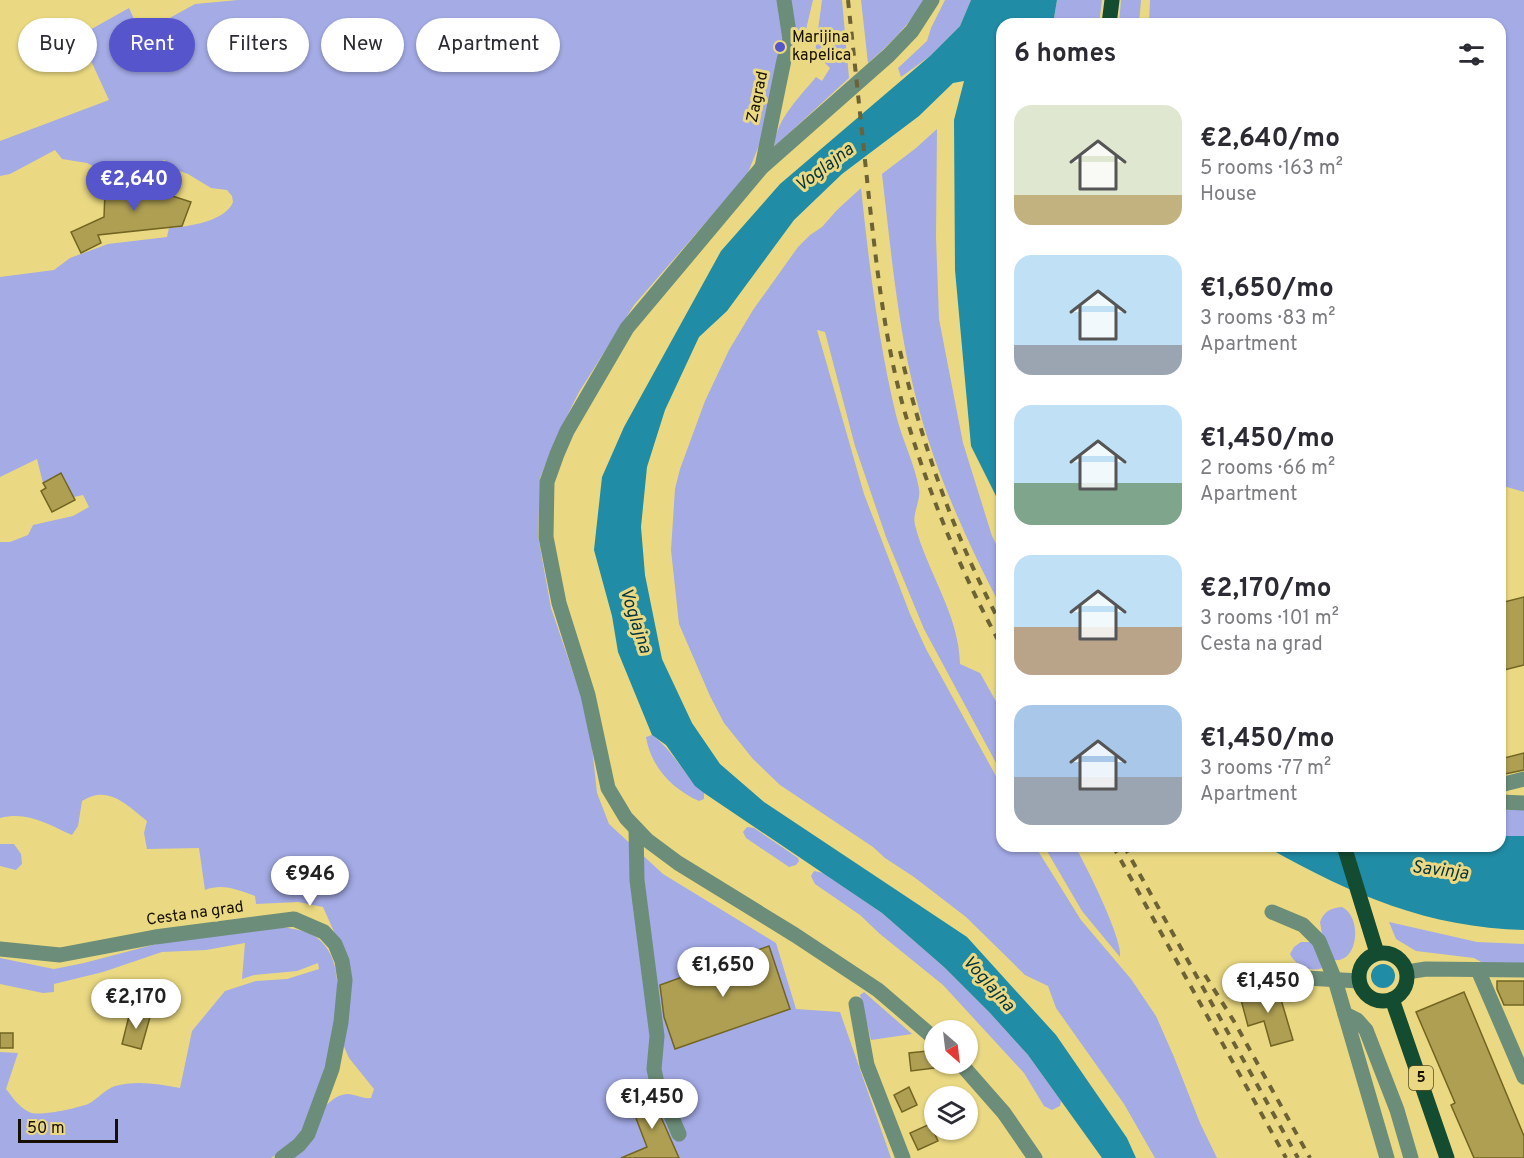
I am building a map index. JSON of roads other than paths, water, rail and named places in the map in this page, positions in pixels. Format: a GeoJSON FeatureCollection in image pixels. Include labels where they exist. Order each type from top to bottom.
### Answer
{"type":"FeatureCollection","features":[{"type":"Feature","properties":{"kind":"main road"},"geometry":{"type":"LineString","coordinates":[[1110,18],[1112,0]]}},
{"type":"Feature","properties":{"kind":"main road"},"geometry":{"type":"LineString","coordinates":[[1346,852],[1377,953]]}},
{"type":"Feature","properties":{"kind":"main road"},"geometry":{"type":"LineString","coordinates":[[1377,953],[1392,954],[1404,965],[1407,972],[1402,991],[1392,999],[1371,998],[1361,988],[1359,981],[1360,967],[1370,956],[1377,953]]}},
{"type":"Feature","properties":{"kind":"main road","name":"5"},"geometry":{"type":"LineString","coordinates":[[1392,999],[1447,1158]]}},
{"type":"Feature","properties":{"kind":"street","name":"Zagrad"},"geometry":{"type":"LineString","coordinates":[[762,167],[790,39],[784,0]]}},
{"type":"Feature","properties":{"kind":"street"},"geometry":{"type":"LineString","coordinates":[[924,1029],[878,990],[795,935],[678,863],[647,840],[626,818],[608,788],[588,695],[559,603],[546,537],[547,482],[567,432],[627,328],[762,167],[889,55],[912,31],[932,0]]}},
{"type":"Feature","properties":{"kind":"street"},"geometry":{"type":"LineString","coordinates":[[1506,784],[1524,779]]}},
{"type":"Feature","properties":{"kind":"street"},"geometry":{"type":"LineString","coordinates":[[1506,802],[1524,803]]}},
{"type":"Feature","properties":{"kind":"street"},"geometry":{"type":"LineString","coordinates":[[636,829],[637,880],[657,1036],[654,1069],[657,1083],[680,1134]]}},
{"type":"Feature","properties":{"kind":"street"},"geometry":{"type":"LineString","coordinates":[[1272,912],[1303,925],[1319,941],[1335,980],[1387,1158]]}},
{"type":"Feature","properties":{"kind":"street","name":"Cesta na grad"},"geometry":{"type":"LineString","coordinates":[[0,950],[60,955],[155,937],[294,919],[324,932],[335,944],[342,961],[345,980],[333,1069],[308,1134],[299,1145],[282,1158]]}},
{"type":"Feature","properties":{"kind":"street"},"geometry":{"type":"LineString","coordinates":[[1407,972],[1426,969],[1524,970]]}},
{"type":"Feature","properties":{"kind":"street"},"geometry":{"type":"LineString","coordinates":[[1478,970],[1524,1077]]}},
{"type":"Feature","properties":{"kind":"street"},"geometry":{"type":"LineString","coordinates":[[1289,977],[1359,981]]}},
{"type":"Feature","properties":{"kind":"street"},"geometry":{"type":"LineString","coordinates":[[856,1004],[867,1065],[903,1158]]}},
{"type":"Feature","properties":{"kind":"street"},"geometry":{"type":"LineString","coordinates":[[1345,1014],[1357,1020],[1366,1030],[1397,1110],[1411,1158]]}},
{"type":"Feature","properties":{"kind":"street"},"geometry":{"type":"LineString","coordinates":[[970,1074],[1004,1113],[1035,1158]]}},
{"type":"Feature","properties":{"kind":"water","name":"Voglajna"},"geometry":{"type":"Polygon","coordinates":[[[971,0],[1057,0],[1054,18],[996,18],[996,496],[971,446],[955,270],[954,120],[964,81],[953,83],[919,116],[842,174],[794,220],[727,311],[699,337],[665,410],[647,467],[641,527],[645,575],[662,659],[692,723],[720,764],[764,802],[967,937],[1056,1035],[1127,1138],[1136,1158],[1102,1158],[1028,1055],[944,967],[882,913],[695,786],[666,745],[652,735],[618,652],[612,616],[594,550],[602,477],[624,427],[721,251],[780,184],[930,56],[960,26],[971,0]]]}},
{"type":"Feature","properties":{"kind":"water","name":"Savinja"},"geometry":{"type":"Polygon","coordinates":[[[1506,836],[1524,836],[1524,930],[1488,928],[1421,915],[1358,893],[1276,852],[1506,852],[1506,836]]]}},
{"type":"Feature","properties":{"kind":"water"},"geometry":{"type":"Polygon","coordinates":[[[1383,964],[1392,967],[1395,976],[1392,985],[1383,988],[1374,985],[1371,976],[1374,967],[1383,964]]]}},
{"type":"Feature","properties":{"kind":"railway"},"geometry":{"type":"LineString","coordinates":[[848,0],[879,279],[898,387],[935,503],[973,591],[996,636]]}},
{"type":"Feature","properties":{"kind":"railway"},"geometry":{"type":"LineString","coordinates":[[900,351],[919,422],[942,492],[969,560],[996,614]]}},
{"type":"Feature","properties":{"kind":"railway"},"geometry":{"type":"LineString","coordinates":[[1116,852],[1286,1158]]}},
{"type":"Feature","properties":{"kind":"railway"},"geometry":{"type":"LineString","coordinates":[[1127,852],[1298,1158]]}},
{"type":"Feature","properties":{"kind":"railway"},"geometry":{"type":"LineString","coordinates":[[1205,975],[1235,1023],[1310,1158]]}},
{"type":"Feature","properties":{"kind":"place","name":"Marijina kapelica"},"geometry":{"type":"Point","coordinates":[780,47]}}]}
